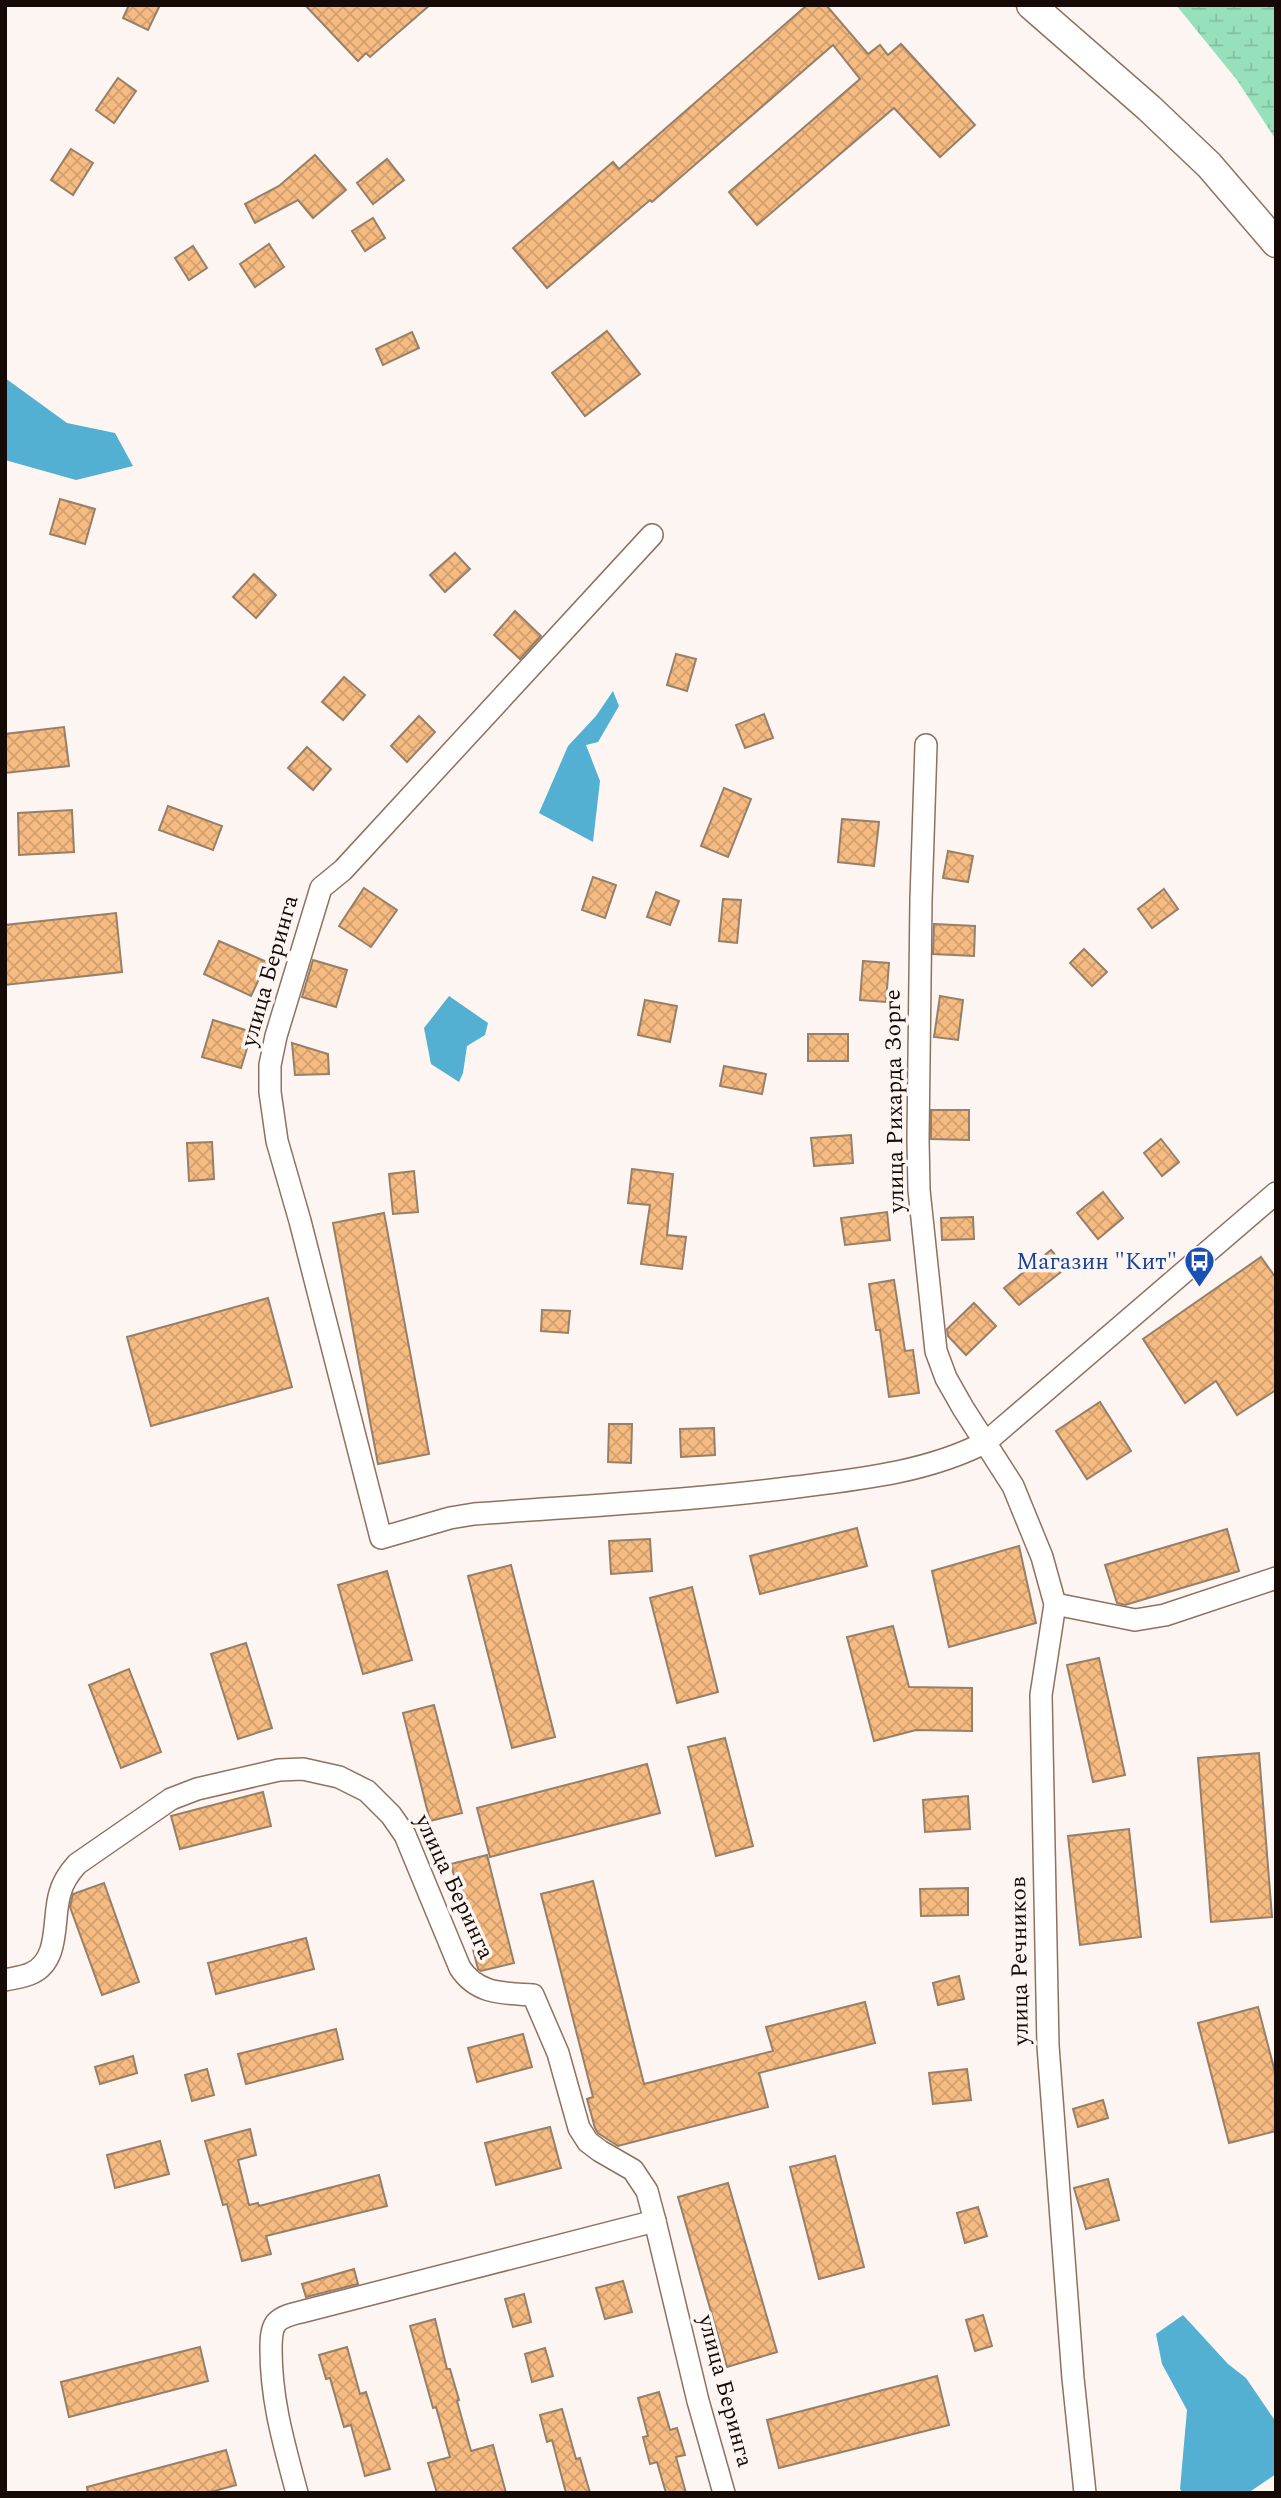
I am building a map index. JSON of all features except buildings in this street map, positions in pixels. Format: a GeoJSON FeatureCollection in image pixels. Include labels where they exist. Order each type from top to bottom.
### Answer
{"type":"FeatureCollection","features":[{"type":"Feature","properties":{"kind":"main road"},"geometry":{"type":"LineString","coordinates":[[1031,5],[1149,108],[1209,165],[1276,243]]}},
{"type":"Feature","properties":{"kind":"street","name":"улица Беринга"},"geometry":{"type":"LineString","coordinates":[[652,535],[343,870],[321,888],[276,1036],[270,1065],[270,1092],[277,1142],[300,1221],[381,1538],[450,1518],[474,1514],[727,1496],[865,1478],[911,1469],[962,1454],[986,1442]]}},
{"type":"Feature","properties":{"kind":"street","name":"улица Рихарда Зорге"},"geometry":{"type":"LineString","coordinates":[[926,745],[921,900],[919,1190],[936,1352],[946,1378],[986,1442]]}},
{"type":"Feature","properties":{"kind":"street"},"geometry":{"type":"LineString","coordinates":[[986,1442],[1276,1193]]}},
{"type":"Feature","properties":{"kind":"street","name":"улица Речников"},"geometry":{"type":"LineString","coordinates":[[986,1442],[1013,1486],[1042,1557],[1055,1604],[1041,1695],[1048,2046],[1073,2378],[1085,2493]]}},
{"type":"Feature","properties":{"kind":"street"},"geometry":{"type":"LineString","coordinates":[[1055,1604],[1135,1620],[1165,1615],[1276,1578]]}},
{"type":"Feature","properties":{"kind":"street","name":"улица Беринга"},"geometry":{"type":"LineString","coordinates":[[5,1980],[33,1972],[50,1954],[59,1894],[65,1879],[77,1864],[171,1799],[197,1789],[279,1770],[303,1769],[339,1777],[367,1791],[391,1815],[405,1835],[460,1968],[468,1980],[480,1989],[495,1993],[533,1996],[558,2053],[579,2128],[594,2147],[633,2170],[647,2191],[698,2401],[724,2493]]}},
{"type":"Feature","properties":{"kind":"street"},"geometry":{"type":"LineString","coordinates":[[298,2493],[275,2408],[271,2375],[271,2336],[276,2323],[301,2312],[655,2221]]}},
{"type":"Feature","properties":{"kind":"green space"},"geometry":{"type":"Polygon","coordinates":[[[1176,5],[1276,5],[1276,140],[1237,80],[1176,5]]]}},
{"type":"Feature","properties":{"kind":"water"},"geometry":{"type":"Polygon","coordinates":[[[5,378],[67,423],[115,433],[133,466],[76,480],[5,460],[5,378]]]}},
{"type":"Feature","properties":{"kind":"water"},"geometry":{"type":"Polygon","coordinates":[[[613,691],[619,706],[598,742],[586,745],[600,781],[593,842],[539,813],[568,746],[596,716],[613,691]]]}},
{"type":"Feature","properties":{"kind":"water"},"geometry":{"type":"Polygon","coordinates":[[[449,996],[488,1023],[485,1035],[467,1046],[459,1082],[431,1064],[424,1028],[449,996]]]}},
{"type":"Feature","properties":{"kind":"water"},"geometry":{"type":"Polygon","coordinates":[[[1183,2315],[1228,2364],[1246,2378],[1276,2422],[1276,2474],[1248,2493],[1183,2493],[1180,2489],[1187,2410],[1162,2364],[1156,2334],[1183,2315]]]}},
{"type":"Feature","properties":{"kind":"place","name":"Магазин \"Кит\""},"geometry":{"type":"Point","coordinates":[1200,1289]}}]}
